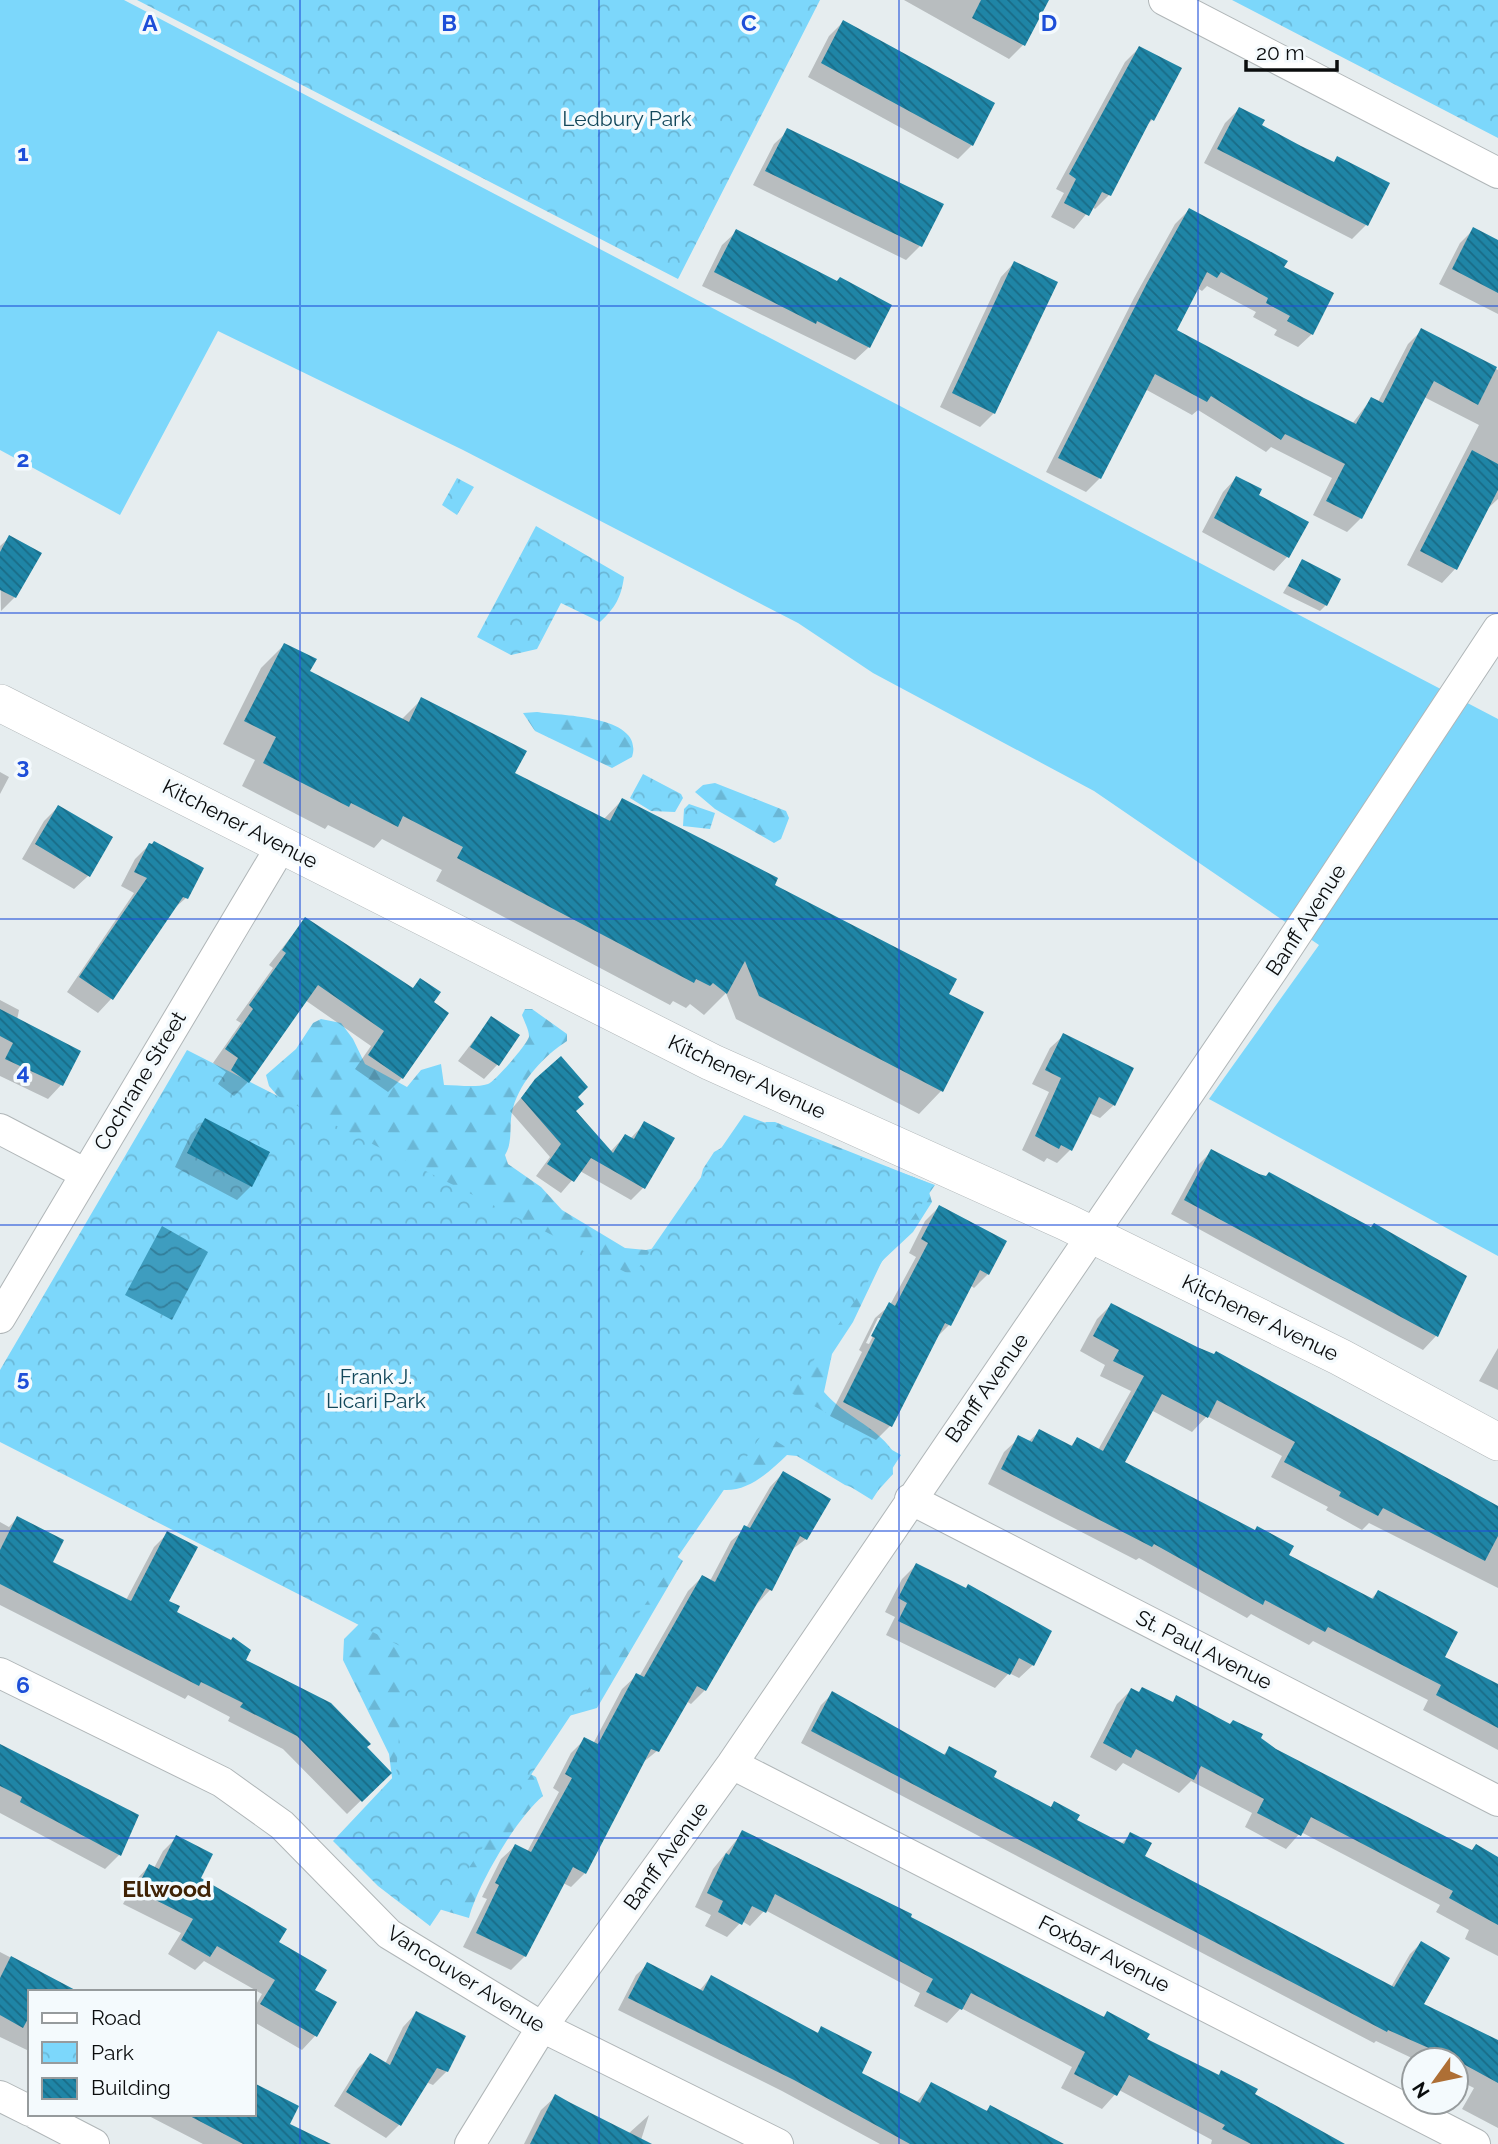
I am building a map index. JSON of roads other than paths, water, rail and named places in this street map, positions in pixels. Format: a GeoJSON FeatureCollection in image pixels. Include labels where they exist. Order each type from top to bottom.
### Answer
{"type":"FeatureCollection","features":[{"type":"Feature","properties":{"kind":"street"},"geometry":{"type":"LineString","coordinates":[[1164,0],[1498,173]]}},
{"type":"Feature","properties":{"kind":"street","name":"Banff Avenue"},"geometry":{"type":"LineString","coordinates":[[470,2144],[542,2027],[733,1764],[910,1499],[1093,1236],[1274,968],[1498,629]]}},
{"type":"Feature","properties":{"kind":"street","name":"Kitchener Avenue"},"geometry":{"type":"LineString","coordinates":[[0,703],[711,1062],[1093,1236],[1340,1357],[1498,1442]]}},
{"type":"Feature","properties":{"kind":"street","name":"Cochrane Street"},"geometry":{"type":"LineString","coordinates":[[0,1318],[84,1173],[282,845]]}},
{"type":"Feature","properties":{"kind":"street"},"geometry":{"type":"LineString","coordinates":[[0,1129],[84,1173]]}},
{"type":"Feature","properties":{"kind":"street","name":"St. Paul Avenue"},"geometry":{"type":"LineString","coordinates":[[910,1499],[1498,1801]]}},
{"type":"Feature","properties":{"kind":"street","name":"Vancouver Avenue"},"geometry":{"type":"LineString","coordinates":[[0,1673],[222,1782],[282,1825],[389,1934],[542,2027],[778,2144]]}},
{"type":"Feature","properties":{"kind":"street","name":"Foxbar Avenue"},"geometry":{"type":"LineString","coordinates":[[733,1764],[1475,2144]]}},
{"type":"Feature","properties":{"kind":"street"},"geometry":{"type":"LineString","coordinates":[[0,2096],[28,2110]]}},
{"type":"Feature","properties":{"kind":"street"},"geometry":{"type":"LineString","coordinates":[[40,2116],[94,2144]]}},
{"type":"Feature","properties":{"kind":"water"},"geometry":{"type":"Polygon","coordinates":[[[162,1226],[208,1252],[172,1320],[125,1295],[162,1226]]]}},
{"type":"Feature","properties":{"kind":"district","name":"Ellwood"},"geometry":{"type":"Point","coordinates":[167,1889]}},
{"type":"Feature","properties":{"kind":"park label","name":"Ledbury Park"},"geometry":{"type":"Point","coordinates":[627,119]}},
{"type":"Feature","properties":{"kind":"park label","name":"Frank J. Licari Park"},"geometry":{"type":"Point","coordinates":[376,1389]}}]}
